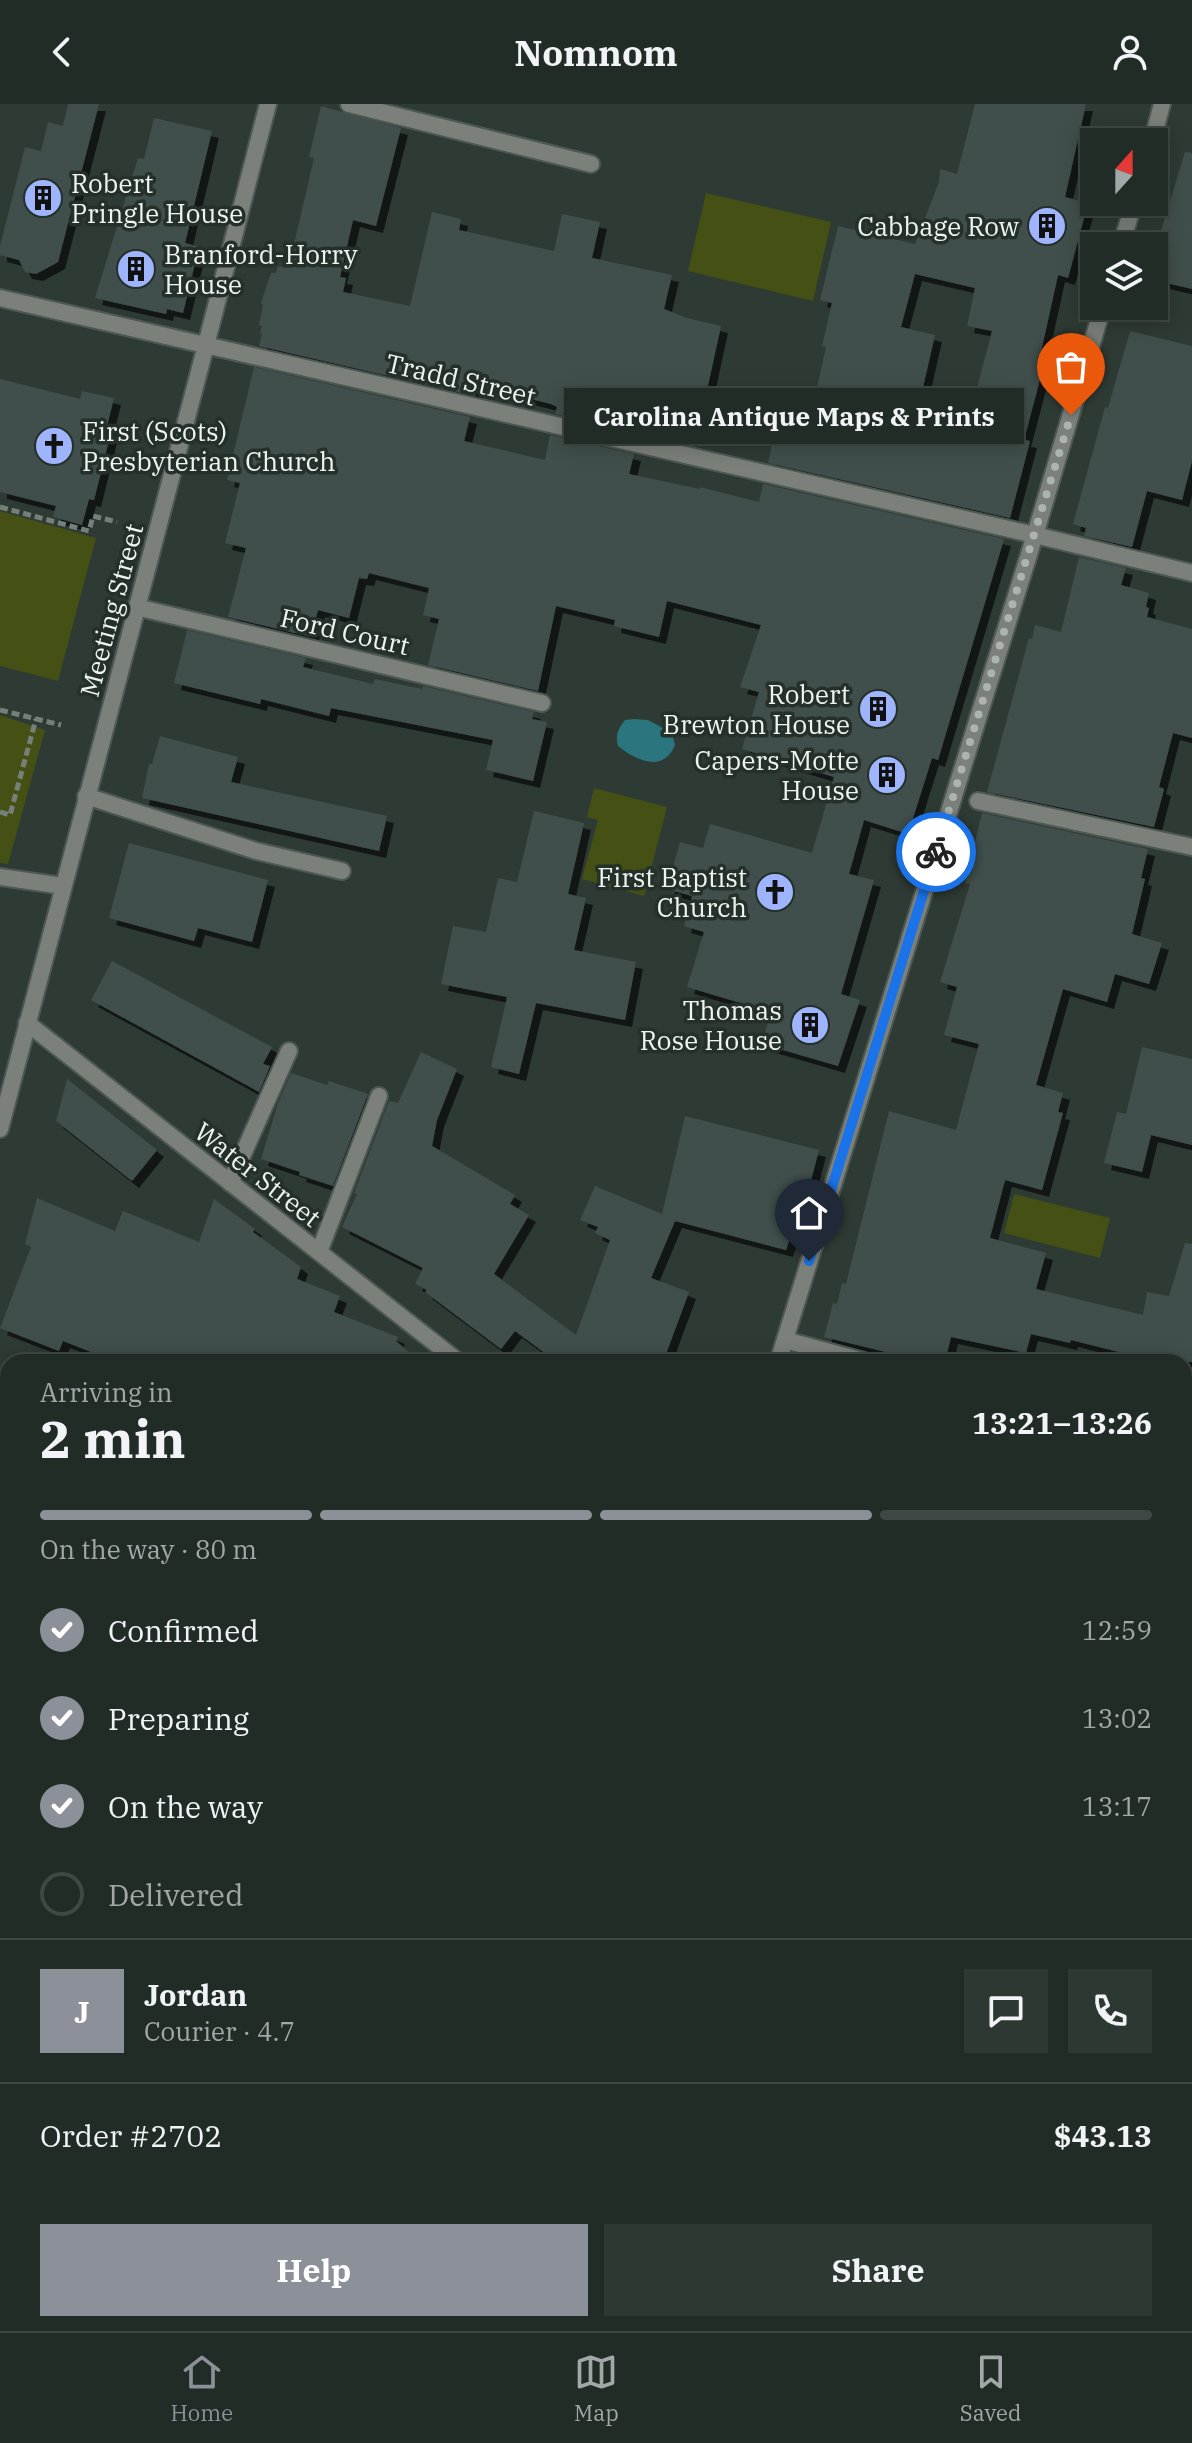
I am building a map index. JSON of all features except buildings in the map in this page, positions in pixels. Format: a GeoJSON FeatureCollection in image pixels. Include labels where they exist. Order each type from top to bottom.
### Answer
{"type":"FeatureCollection","features":[{"type":"Feature","properties":{"kind":"street","name":"Meeting Street"},"geometry":{"type":"LineString","coordinates":[[0,1129],[268,104]]}},
{"type":"Feature","properties":{"kind":"street"},"geometry":{"type":"LineString","coordinates":[[349,104],[591,164]]}},
{"type":"Feature","properties":{"kind":"street"},"geometry":{"type":"LineString","coordinates":[[1156,128],[1162,104]]}},
{"type":"Feature","properties":{"kind":"street","name":"Tradd Street"},"geometry":{"type":"LineString","coordinates":[[0,298],[1192,573]]}},
{"type":"Feature","properties":{"kind":"street"},"geometry":{"type":"LineString","coordinates":[[781,1354],[1099,320]]}},
{"type":"Feature","properties":{"kind":"street","name":"Ford Court"},"geometry":{"type":"LineString","coordinates":[[136,607],[542,703]]}},
{"type":"Feature","properties":{"kind":"street"},"geometry":{"type":"LineString","coordinates":[[86,796],[256,851],[342,871]]}},
{"type":"Feature","properties":{"kind":"street"},"geometry":{"type":"LineString","coordinates":[[978,801],[1192,847]]}},
{"type":"Feature","properties":{"kind":"street"},"geometry":{"type":"LineString","coordinates":[[0,877],[63,886]]}},
{"type":"Feature","properties":{"kind":"street","name":"Water Street"},"geometry":{"type":"LineString","coordinates":[[27,1023],[449,1354]]}},
{"type":"Feature","properties":{"kind":"street"},"geometry":{"type":"LineString","coordinates":[[230,1183],[289,1051]]}},
{"type":"Feature","properties":{"kind":"street"},"geometry":{"type":"LineString","coordinates":[[319,1252],[379,1096]]}},
{"type":"Feature","properties":{"kind":"street"},"geometry":{"type":"LineString","coordinates":[[785,1340],[837,1354]]}},
{"type":"Feature","properties":{"kind":"path"},"geometry":{"type":"LineString","coordinates":[[0,507],[89,531],[93,516],[117,522]]}},
{"type":"Feature","properties":{"kind":"path"},"geometry":{"type":"LineString","coordinates":[[0,710],[61,725]]}},
{"type":"Feature","properties":{"kind":"path"},"geometry":{"type":"LineString","coordinates":[[0,812],[10,815],[36,719]]}},
{"type":"Feature","properties":{"kind":"green space"},"geometry":{"type":"Polygon","coordinates":[[[706,193],[831,222],[813,301],[688,271],[706,193]]]}},
{"type":"Feature","properties":{"kind":"green space"},"geometry":{"type":"Polygon","coordinates":[[[0,511],[96,538],[58,681],[0,666],[0,511]]]}},
{"type":"Feature","properties":{"kind":"green space"},"geometry":{"type":"Polygon","coordinates":[[[0,715],[45,730],[8,864],[0,863],[0,715]]]}},
{"type":"Feature","properties":{"kind":"green space"},"geometry":{"type":"Polygon","coordinates":[[[594,788],[667,807],[644,896],[582,879],[598,820],[587,817],[594,788]]]}},
{"type":"Feature","properties":{"kind":"green space"},"geometry":{"type":"Polygon","coordinates":[[[1014,1194],[1110,1218],[1100,1258],[1004,1233],[1014,1194]]]}},
{"type":"Feature","properties":{"kind":"water"},"geometry":{"type":"Polygon","coordinates":[[[625,720],[648,720],[672,733],[675,745],[670,754],[657,762],[649,762],[618,746],[617,735],[621,726],[625,720]]]}},
{"type":"Feature","properties":{"kind":"way so far"},"geometry":{"type":"LineString","coordinates":[[936,852],[1071,415]]}},
{"type":"Feature","properties":{"kind":"place","name":"Robert Pringle House"},"geometry":{"type":"Point","coordinates":[43,198]}},
{"type":"Feature","properties":{"kind":"place","name":"Cabbage Row"},"geometry":{"type":"Point","coordinates":[1047,226]}},
{"type":"Feature","properties":{"kind":"place","name":"Branford-Horry House"},"geometry":{"type":"Point","coordinates":[136,269]}},
{"type":"Feature","properties":{"kind":"place","name":"Carolina Antique Maps & Prints"},"geometry":{"type":"Point","coordinates":[1071,415]}},
{"type":"Feature","properties":{"kind":"place","name":"First (Scots) Presbyterian Church"},"geometry":{"type":"Point","coordinates":[54,446]}},
{"type":"Feature","properties":{"kind":"place","name":"Robert Brewton House"},"geometry":{"type":"Point","coordinates":[878,709]}},
{"type":"Feature","properties":{"kind":"place","name":"Capers-Motte House"},"geometry":{"type":"Point","coordinates":[887,775]}},
{"type":"Feature","properties":{"kind":"place","name":"First Baptist Church"},"geometry":{"type":"Point","coordinates":[775,892]}},
{"type":"Feature","properties":{"kind":"place","name":"Thomas Rose House"},"geometry":{"type":"Point","coordinates":[810,1025]}},
{"type":"Feature","properties":{"kind":"route"},"geometry":{"type":"LineString","coordinates":[[809,1261],[936,852]]}}]}
